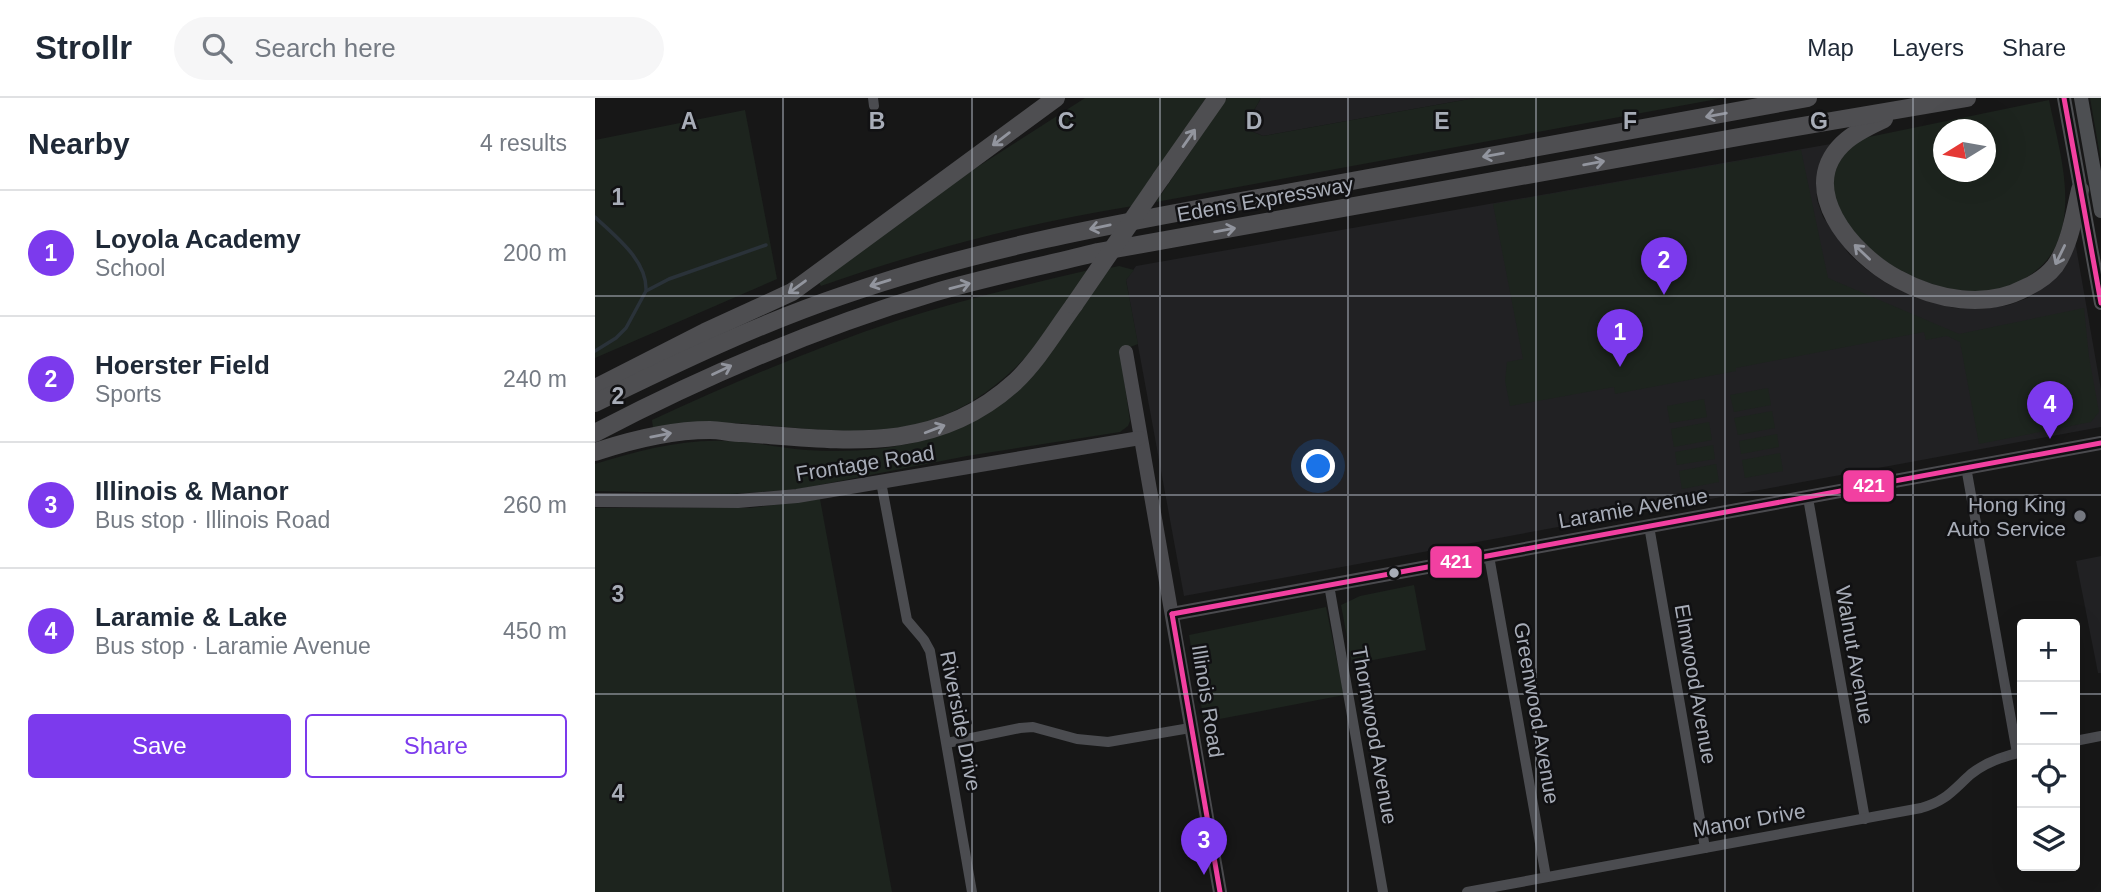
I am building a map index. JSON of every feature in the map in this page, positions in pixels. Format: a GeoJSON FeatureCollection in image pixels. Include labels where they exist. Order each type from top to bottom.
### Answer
{"type":"FeatureCollection","features":[{"type":"Feature","properties":{"kind":"highway"},"geometry":{"type":"LineString","coordinates":[[595,388],[705,332],[792,292],[1056,98]]}},
{"type":"Feature","properties":{"kind":"highway"},"geometry":{"type":"LineString","coordinates":[[595,452],[683,431],[712,430],[872,440],[924,433],[982,408],[1032,363],[1217,98]]}},
{"type":"Feature","properties":{"kind":"highway","name":"Edens Expressway"},"geometry":{"type":"LineString","coordinates":[[595,403],[704,350],[788,314],[981,253],[1122,223],[1808,98]]}},
{"type":"Feature","properties":{"kind":"highway","name":"Edens Expressway"},"geometry":{"type":"LineString","coordinates":[[595,433],[744,360],[861,316],[999,276],[1098,252],[1967,98]]}},
{"type":"Feature","properties":{"kind":"highway"},"geometry":{"type":"LineString","coordinates":[[1899,111],[1846,141],[1827,169],[1825,197],[1840,227],[1871,260],[1900,281],[1942,296],[1963,300],[1982,301],[2017,292],[2044,276],[2055,265],[2069,234],[2080,190]]}},
{"type":"Feature","properties":{"kind":"main road"},"geometry":{"type":"LineString","coordinates":[[2064,98],[2101,303]]}},
{"type":"Feature","properties":{"kind":"main road"},"geometry":{"type":"LineString","coordinates":[[2081,98],[2101,211]]}},
{"type":"Feature","properties":{"kind":"street","name":"Illinois Road"},"geometry":{"type":"LineString","coordinates":[[1126,352],[1218,892]]}},
{"type":"Feature","properties":{"kind":"street","name":"Frontage Road"},"geometry":{"type":"LineString","coordinates":[[595,500],[738,501],[797,496],[1140,438]]}},
{"type":"Feature","properties":{"kind":"street","name":"Laramie Avenue"},"geometry":{"type":"LineString","coordinates":[[1172,614],[2101,443]]}},
{"type":"Feature","properties":{"kind":"street"},"geometry":{"type":"LineString","coordinates":[[1966,467],[2019,745]]}},
{"type":"Feature","properties":{"kind":"street","name":"Riverside Drive"},"geometry":{"type":"LineString","coordinates":[[881,482],[907,620],[930,651],[972,892]]}},
{"type":"Feature","properties":{"kind":"street","name":"Walnut Avenue"},"geometry":{"type":"LineString","coordinates":[[1808,498],[1865,819]]}},
{"type":"Feature","properties":{"kind":"street","name":"Elmwood Avenue"},"geometry":{"type":"LineString","coordinates":[[1649,526],[1705,848]]}},
{"type":"Feature","properties":{"kind":"street","name":"Greenwood Avenue"},"geometry":{"type":"LineString","coordinates":[[1489,556],[1546,877]]}},
{"type":"Feature","properties":{"kind":"street","name":"Thornwood Avenue"},"geometry":{"type":"LineString","coordinates":[[1329,585],[1383,892]]}},
{"type":"Feature","properties":{"kind":"street"},"geometry":{"type":"LineString","coordinates":[[947,743],[1020,727],[1033,727],[1077,739],[1108,742],[1190,728]]}},
{"type":"Feature","properties":{"kind":"street"},"geometry":{"type":"LineString","coordinates":[[2080,740],[2101,736]]}},
{"type":"Feature","properties":{"kind":"street","name":"Manor Drive"},"geometry":{"type":"LineString","coordinates":[[1467,892],[1933,805],[1951,794],[1982,767],[2017,753]]}},
{"type":"Feature","properties":{"kind":"shaded area"},"geometry":{"type":"Polygon","coordinates":[[[1085,98],[1206,98],[1133,206],[975,239],[821,286],[818,280],[943,189],[1085,98]]]}},
{"type":"Feature","properties":{"kind":"shaded area"},"geometry":{"type":"Polygon","coordinates":[[[1227,98],[1261,98],[1252,114],[1250,127],[1251,131],[1263,136],[1475,98],[1723,98],[1156,202],[1227,98]]]}},
{"type":"Feature","properties":{"kind":"shaded area"},"geometry":{"type":"Polygon","coordinates":[[[1261,98],[1475,98],[1263,136],[1251,131],[1249,125],[1249,119],[1261,98]]]}},
{"type":"Feature","properties":{"kind":"shaded area"},"geometry":{"type":"Polygon","coordinates":[[[2090,98],[2101,98],[2101,161],[2090,98]]]}},
{"type":"Feature","properties":{"kind":"shaded area"},"geometry":{"type":"Polygon","coordinates":[[[2049,100],[2065,183],[2061,232],[2042,266],[2022,280],[1985,291],[1945,287],[1906,273],[1872,251],[1846,223],[1834,193],[1839,164],[1864,138],[1933,124],[1933,182],[1996,182],[1996,119],[1956,119],[2049,100]]]}},
{"type":"Feature","properties":{"kind":"shaded area"},"geometry":{"type":"Polygon","coordinates":[[[745,110],[777,279],[595,358],[595,140],[745,110]]]}},
{"type":"Feature","properties":{"kind":"shaded area"},"geometry":{"type":"Polygon","coordinates":[[[1831,144],[1819,166],[1816,183],[1817,200],[1823,217],[1849,254],[1866,269],[1886,283],[1913,296],[1954,308],[1982,309],[2009,305],[2030,297],[2048,283],[2075,241],[2101,390],[2101,427],[1184,596],[1126,280],[1136,266],[1831,144]]]}},
{"type":"Feature","properties":{"kind":"shaded area"},"geometry":{"type":"Polygon","coordinates":[[[1801,150],[1828,278],[1959,334],[2084,308],[2099,412],[2091,422],[1979,444],[1960,342],[1947,336],[1926,340],[1924,332],[1615,394],[1614,387],[1510,406],[1505,381],[1507,362],[1523,359],[1493,204],[1801,150]]]}},
{"type":"Feature","properties":{"kind":"shaded area"},"geometry":{"type":"Polygon","coordinates":[[[1119,266],[1134,270],[1126,280],[1138,344],[1120,351],[1130,421],[1120,432],[967,456],[799,489],[733,494],[595,491],[595,464],[676,444],[736,441],[806,450],[856,450],[904,445],[951,431],[995,408],[1110,268],[1119,266]]]}},
{"type":"Feature","properties":{"kind":"shaded area"},"geometry":{"type":"Polygon","coordinates":[[[1089,270],[1045,333],[1015,368],[979,397],[943,416],[906,426],[869,431],[706,422],[653,428],[652,420],[836,342],[969,299],[1089,270]]]}},
{"type":"Feature","properties":{"kind":"shaded area"},"geometry":{"type":"Polygon","coordinates":[[[1768,388],[1771,405],[1734,412],[1730,395],[1768,388]]]}},
{"type":"Feature","properties":{"kind":"shaded area"},"geometry":{"type":"Polygon","coordinates":[[[1704,399],[1707,417],[1670,423],[1667,406],[1704,399]]]}},
{"type":"Feature","properties":{"kind":"shaded area"},"geometry":{"type":"Polygon","coordinates":[[[1772,411],[1775,428],[1738,435],[1734,418],[1772,411]]]}},
{"type":"Feature","properties":{"kind":"shaded area"},"geometry":{"type":"Polygon","coordinates":[[[1709,422],[1712,440],[1674,447],[1671,429],[1709,422]]]}},
{"type":"Feature","properties":{"kind":"shaded area"},"geometry":{"type":"Polygon","coordinates":[[[1777,434],[1779,447],[1741,454],[1739,441],[1777,434]]]}},
{"type":"Feature","properties":{"kind":"shaded area"},"geometry":{"type":"Polygon","coordinates":[[[1713,445],[1715,459],[1677,465],[1675,452],[1713,445]]]}},
{"type":"Feature","properties":{"kind":"shaded area"},"geometry":{"type":"Polygon","coordinates":[[[1780,453],[1783,471],[1745,478],[1742,460],[1780,453]]]}},
{"type":"Feature","properties":{"kind":"shaded area"},"geometry":{"type":"Polygon","coordinates":[[[1716,464],[1719,482],[1682,489],[1679,471],[1716,464]]]}},
{"type":"Feature","properties":{"kind":"shaded area"},"geometry":{"type":"Polygon","coordinates":[[[820,499],[892,892],[595,892],[595,508],[750,508],[820,499]]]}},
{"type":"Feature","properties":{"kind":"shaded area"},"geometry":{"type":"Polygon","coordinates":[[[2101,556],[2101,673],[2098,673],[2076,561],[2101,556]]]}},
{"type":"Feature","properties":{"kind":"shaded area"},"geometry":{"type":"Polygon","coordinates":[[[1414,585],[1426,650],[1352,664],[1341,605],[1360,596],[1414,585]]]}},
{"type":"Feature","properties":{"kind":"shaded area"},"geometry":{"type":"Polygon","coordinates":[[[1326,607],[1344,695],[1204,722],[1189,635],[1326,607]]]}},
{"type":"Feature","properties":{"kind":"waterway"},"geometry":{"type":"LineString","coordinates":[[595,217],[636,259],[645,279],[646,290]]}},
{"type":"Feature","properties":{"kind":"waterway"},"geometry":{"type":"LineString","coordinates":[[595,351],[626,328],[646,291],[669,279],[766,245]]}},
{"type":"Feature","properties":{"kind":"transit line","name":"421"},"geometry":{"type":"LineString","coordinates":[[2064,98],[2101,303]]}},
{"type":"Feature","properties":{"kind":"transit line","name":"421"},"geometry":{"type":"LineString","coordinates":[[1172,614],[2101,443]]}},
{"type":"Feature","properties":{"kind":"transit line","name":"421"},"geometry":{"type":"LineString","coordinates":[[1172,614],[1220,892]]}},
{"type":"Feature","properties":{"kind":"place","name":"Hoerster Field"},"geometry":{"type":"Point","coordinates":[1664,295]}},
{"type":"Feature","properties":{"kind":"place","name":"Loyola Academy"},"geometry":{"type":"Point","coordinates":[1620,367]}},
{"type":"Feature","properties":{"kind":"place","name":"Laramie & Lake"},"geometry":{"type":"Point","coordinates":[2050,439]}},
{"type":"Feature","properties":{"kind":"place","name":"Hong King Auto Service"},"geometry":{"type":"Point","coordinates":[2080,516]}},
{"type":"Feature","properties":{"kind":"place","name":"Illinois & Manor"},"geometry":{"type":"Point","coordinates":[1204,875]}}]}
